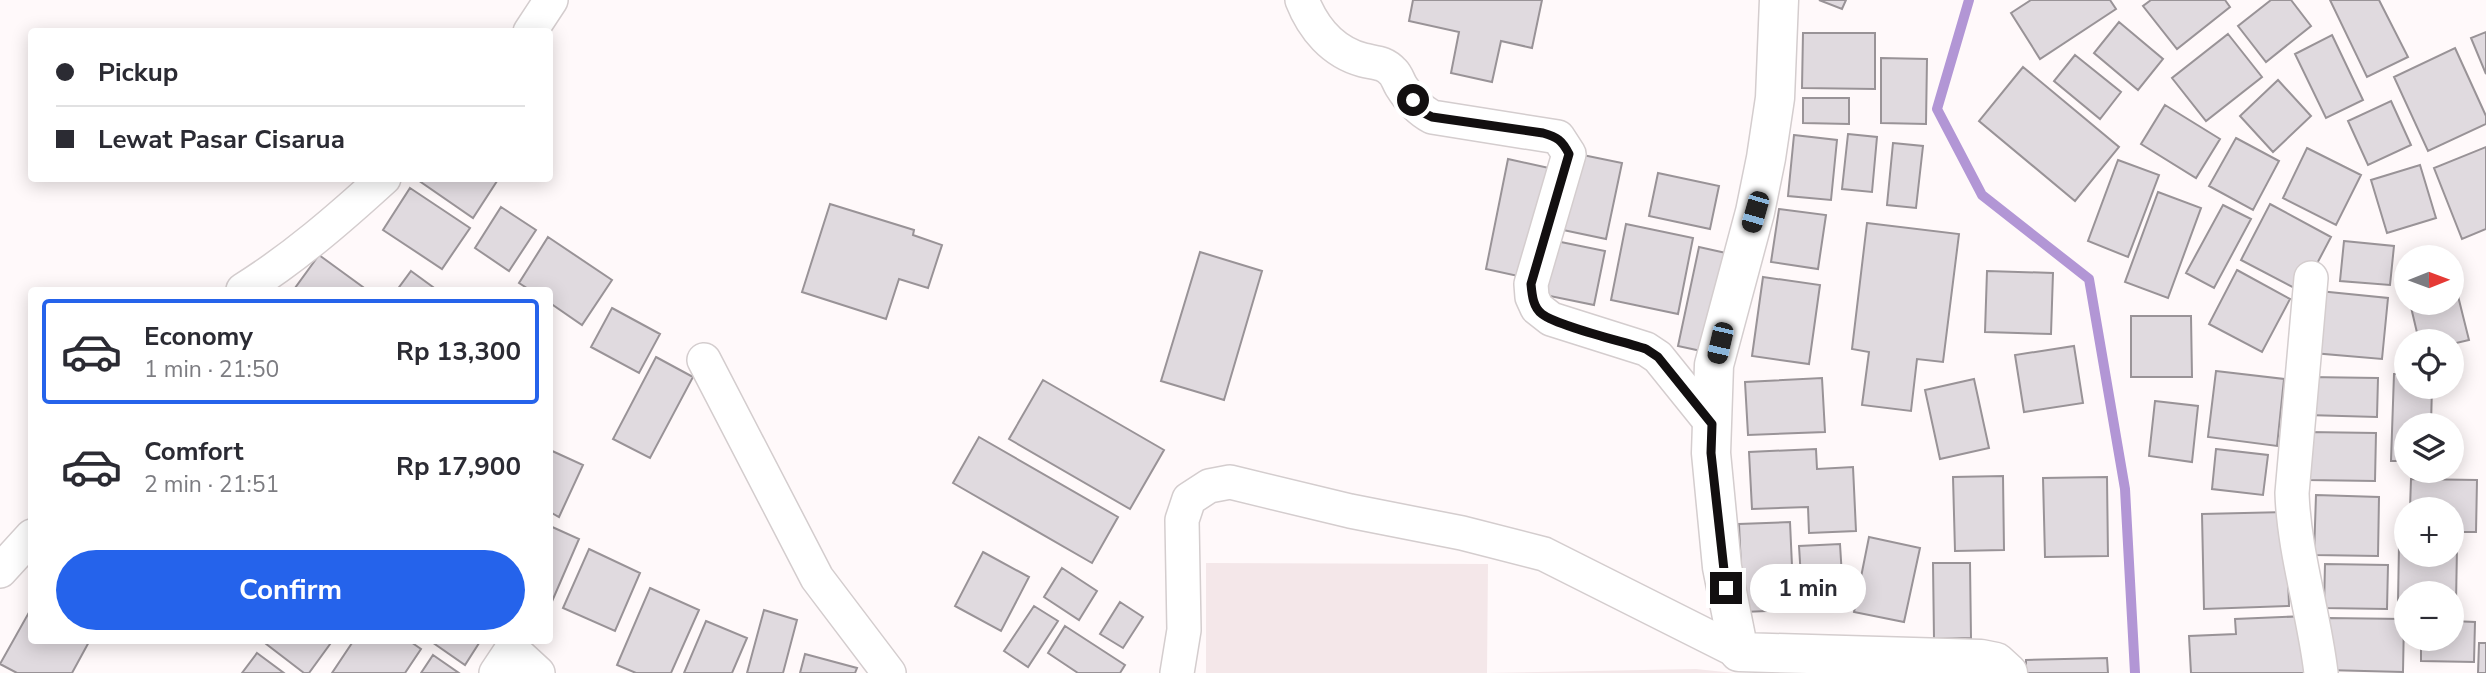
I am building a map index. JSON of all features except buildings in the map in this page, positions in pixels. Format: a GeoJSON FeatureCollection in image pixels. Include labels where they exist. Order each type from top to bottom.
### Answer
{"type":"FeatureCollection","features":[{"type":"Feature","properties":{"kind":"street"},"geometry":{"type":"LineString","coordinates":[[533,28],[551,0]]}},
{"type":"Feature","properties":{"kind":"street"},"geometry":{"type":"LineString","coordinates":[[1302,0],[1323,35],[1340,51],[1362,60],[1382,63],[1395,73],[1401,86],[1420,111],[1432,117],[1558,137],[1569,154],[1531,284],[1537,308],[1550,319],[1646,349],[1658,357],[1712,424]]}},
{"type":"Feature","properties":{"kind":"street"},"geometry":{"type":"LineString","coordinates":[[1739,652],[1722,566],[1711,453],[1714,365],[1755,212],[1766,158],[1775,98],[1779,0]]}},
{"type":"Feature","properties":{"kind":"street"},"geometry":{"type":"LineString","coordinates":[[248,287],[274,271],[334,225],[380,182]]}},
{"type":"Feature","properties":{"kind":"street"},"geometry":{"type":"LineString","coordinates":[[2311,278],[2292,493],[2293,518],[2317,636],[2321,673]]}},
{"type":"Feature","properties":{"kind":"street"},"geometry":{"type":"LineString","coordinates":[[704,360],[817,578],[889,673]]}},
{"type":"Feature","properties":{"kind":"street"},"geometry":{"type":"LineString","coordinates":[[1177,673],[1184,630],[1182,520],[1189,499],[1209,486],[1230,482],[1350,512],[1462,533],[1544,554],[1739,652],[1981,659],[1996,662],[2008,673]]}},
{"type":"Feature","properties":{"kind":"street"},"geometry":{"type":"LineString","coordinates":[[0,571],[28,540]]}},
{"type":"Feature","properties":{"kind":"street"},"geometry":{"type":"LineString","coordinates":[[505,654],[538,673]]}},
{"type":"Feature","properties":{"kind":"shaded area"},"geometry":{"type":"Polygon","coordinates":[[[1206,563],[1488,564],[1487,673],[1206,673],[1206,563]]]}},
{"type":"Feature","properties":{"kind":"shaded area"},"geometry":{"type":"Polygon","coordinates":[[[1696,669],[1734,673],[1487,673],[1696,669]]]}},
{"type":"Feature","properties":{"kind":"waterway"},"geometry":{"type":"LineString","coordinates":[[1969,0],[1937,109],[1982,195],[2089,279],[2125,489],[2135,673]]}},
{"type":"Feature","properties":{"kind":"route"},"geometry":{"type":"LineString","coordinates":[[1413,100],[1420,111],[1432,117],[1543,133],[1558,137],[1564,144],[1569,154],[1531,284],[1532,297],[1537,308],[1550,319],[1646,349],[1658,357],[1712,424],[1711,453],[1726,588]]}}]}
